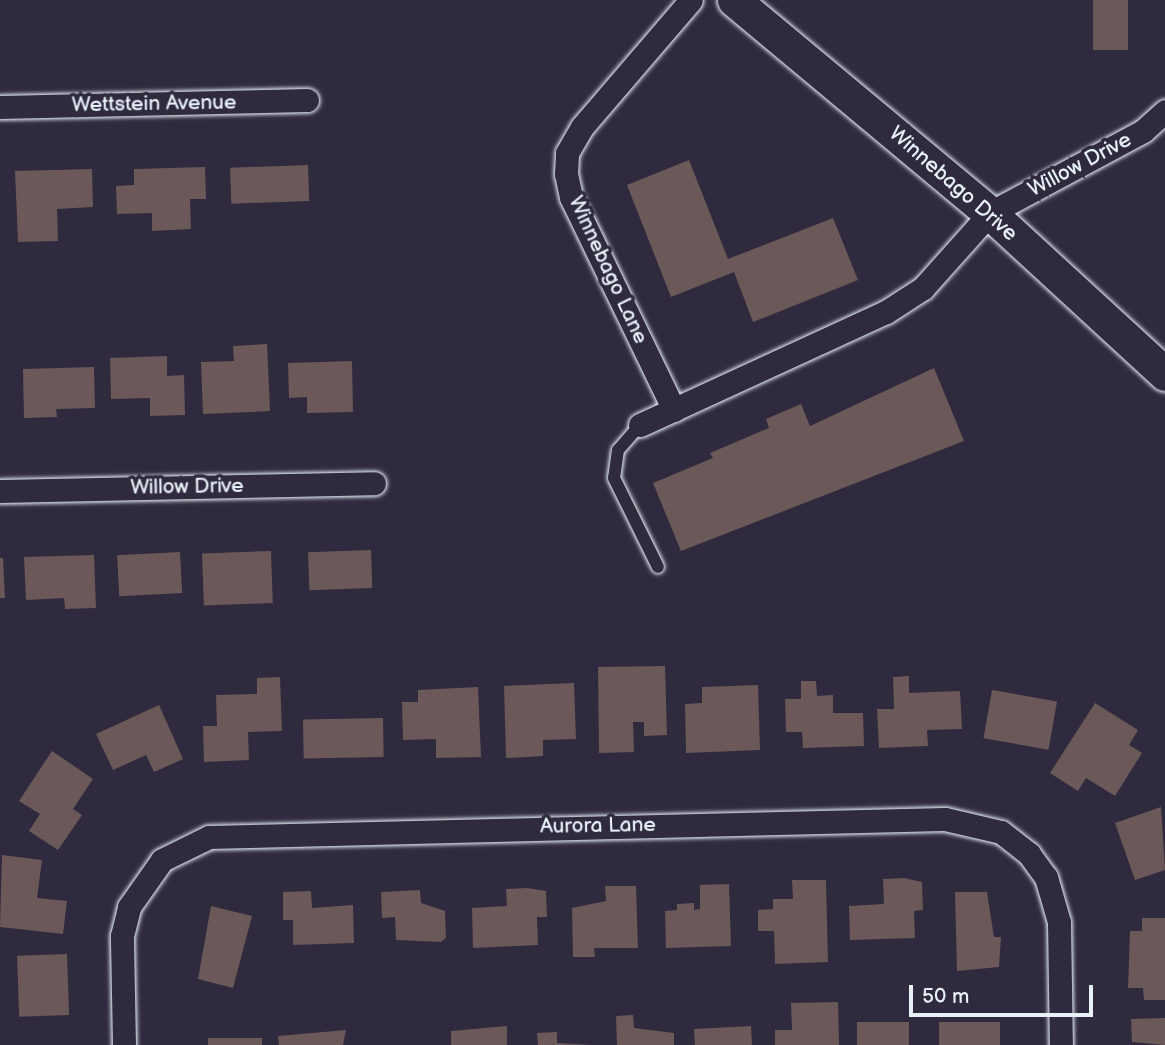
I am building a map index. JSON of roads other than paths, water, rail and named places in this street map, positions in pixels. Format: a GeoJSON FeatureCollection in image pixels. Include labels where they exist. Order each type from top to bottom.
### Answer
{"type":"FeatureCollection","features":[{"type":"Feature","properties":{"kind":"main road","name":"Winnebago Drive"},"geometry":{"type":"LineString","coordinates":[[734,0],[990,213],[1165,374]]}},
{"type":"Feature","properties":{"kind":"street","name":"Winnebago Lane"},"geometry":{"type":"LineString","coordinates":[[674,410],[571,197],[567,163],[582,127],[691,0]]}},
{"type":"Feature","properties":{"kind":"street","name":"Wettstein Avenue"},"geometry":{"type":"LineString","coordinates":[[0,107],[307,100]]}},
{"type":"Feature","properties":{"kind":"street","name":"Willow Drive"},"geometry":{"type":"LineString","coordinates":[[990,213],[1143,131],[1165,111]]}},
{"type":"Feature","properties":{"kind":"street"},"geometry":{"type":"LineString","coordinates":[[640,425],[886,312],[923,288],[990,213]]}},
{"type":"Feature","properties":{"kind":"street","name":"Willow Drive"},"geometry":{"type":"LineString","coordinates":[[0,491],[374,483]]}},
{"type":"Feature","properties":{"kind":"street","name":"Aurora Lane"},"geometry":{"type":"LineString","coordinates":[[124,1045],[122,936],[129,908],[162,860],[209,836],[945,818],[1001,832],[1029,854],[1046,877],[1059,922],[1061,1045]]}},
{"type":"Feature","properties":{"kind":"lane"},"geometry":{"type":"LineString","coordinates":[[640,425],[618,450],[614,478],[658,567]]}}]}
